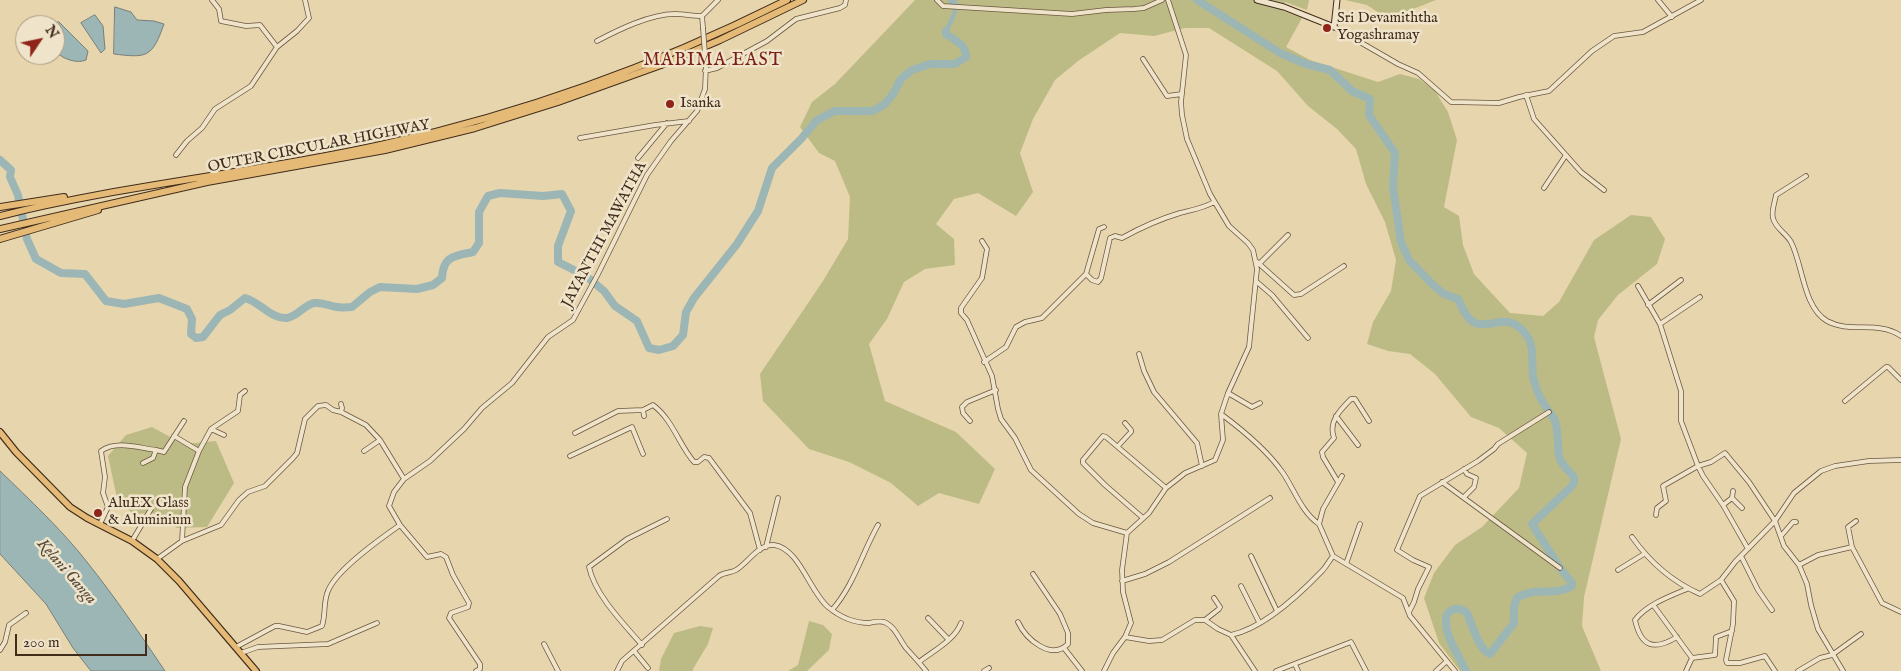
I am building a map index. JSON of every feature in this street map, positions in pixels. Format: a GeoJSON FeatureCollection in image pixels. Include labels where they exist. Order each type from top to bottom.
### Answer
{"type":"FeatureCollection","features":[{"type":"Feature","properties":{"kind":"highway","name":"OUTER CIRCULAR HIGHWAY"},"geometry":{"type":"LineString","coordinates":[[557,99],[680,49],[787,0]]}},
{"type":"Feature","properties":{"kind":"highway","name":"OUTER CIRCULAR HIGHWAY"},"geometry":{"type":"LineString","coordinates":[[0,229],[275,167],[384,145],[557,99],[668,62],[720,40],[803,0]]}},
{"type":"Feature","properties":{"kind":"highway","name":"OUTER CIRCULAR HIGHWAY"},"geometry":{"type":"LineString","coordinates":[[0,216],[63,201],[127,189],[275,167]]}},
{"type":"Feature","properties":{"kind":"highway"},"geometry":{"type":"LineString","coordinates":[[0,207],[127,189]]}},
{"type":"Feature","properties":{"kind":"highway"},"geometry":{"type":"LineString","coordinates":[[0,240],[130,199]]}},
{"type":"Feature","properties":{"kind":"main road"},"geometry":{"type":"LineString","coordinates":[[0,432],[16,452],[70,507],[132,541],[157,559],[179,581],[256,671]]}},
{"type":"Feature","properties":{"kind":"street"},"geometry":{"type":"LineString","coordinates":[[212,0],[219,9],[222,21],[246,26],[260,25],[277,47]]}},
{"type":"Feature","properties":{"kind":"street"},"geometry":{"type":"LineString","coordinates":[[176,155],[187,141],[202,128],[215,109],[251,86],[277,47],[296,32],[309,18],[305,0]]}},
{"type":"Feature","properties":{"kind":"street"},"geometry":{"type":"LineString","coordinates":[[597,41],[618,30],[662,16],[675,14],[687,17],[702,16],[718,0]]}},
{"type":"Feature","properties":{"kind":"street"},"geometry":{"type":"LineString","coordinates":[[706,69],[717,68],[767,42],[796,19],[840,8],[845,5],[847,0],[852,0]]}},
{"type":"Feature","properties":{"kind":"street"},"geometry":{"type":"LineString","coordinates":[[937,0],[943,6],[1072,14],[1144,8],[1162,0]]}},
{"type":"Feature","properties":{"kind":"street"},"geometry":{"type":"LineString","coordinates":[[1104,671],[1113,653],[1125,638],[1131,623],[1122,581],[1127,533],[1149,513],[1166,488],[1185,473],[1215,460],[1224,440],[1221,414],[1228,393],[1249,347],[1252,301],[1257,282],[1258,263],[1253,250],[1230,226],[1214,202],[1187,140],[1182,115],[1186,55],[1168,0]]}},
{"type":"Feature","properties":{"kind":"street"},"geometry":{"type":"LineString","coordinates":[[1257,0],[1284,7],[1334,27],[1398,64],[1418,73],[1452,102],[1499,103],[1549,91],[1592,51],[1614,36],[1643,32],[1701,0]]}},
{"type":"Feature","properties":{"kind":"street"},"geometry":{"type":"LineString","coordinates":[[1334,27],[1337,0]]}},
{"type":"Feature","properties":{"kind":"street"},"geometry":{"type":"LineString","coordinates":[[1658,0],[1672,17]]}},
{"type":"Feature","properties":{"kind":"street","name":"JAYANTHI MAWATHA"},"geometry":{"type":"LineString","coordinates":[[400,525],[389,506],[394,492],[404,479],[430,461],[464,429],[482,408],[512,383],[548,338],[573,320],[647,175],[675,136],[697,111],[705,89],[706,69],[702,16]]}},
{"type":"Feature","properties":{"kind":"street"},"geometry":{"type":"LineString","coordinates":[[1143,59],[1167,96],[1182,94]]}},
{"type":"Feature","properties":{"kind":"street"},"geometry":{"type":"LineString","coordinates":[[1526,96],[1534,119],[1581,172],[1604,190]]}},
{"type":"Feature","properties":{"kind":"street"},"geometry":{"type":"LineString","coordinates":[[580,138],[689,121]]}},
{"type":"Feature","properties":{"kind":"street"},"geometry":{"type":"LineString","coordinates":[[638,158],[667,124]]}},
{"type":"Feature","properties":{"kind":"street"},"geometry":{"type":"LineString","coordinates":[[1544,188],[1566,155]]}},
{"type":"Feature","properties":{"kind":"street"},"geometry":{"type":"LineString","coordinates":[[1806,176],[1776,195],[1772,214],[1773,221],[1791,241],[1810,302],[1826,320],[1843,327],[1875,326],[1892,330],[1901,336]]}},
{"type":"Feature","properties":{"kind":"street"},"geometry":{"type":"LineString","coordinates":[[1086,274],[1092,280],[1098,282],[1101,278],[1110,238],[1115,236],[1122,238],[1153,223],[1214,202]]}},
{"type":"Feature","properties":{"kind":"street"},"geometry":{"type":"LineString","coordinates":[[984,362],[1006,348],[1016,327],[1025,322],[1042,318],[1086,274],[1099,230],[1104,227]]}},
{"type":"Feature","properties":{"kind":"street"},"geometry":{"type":"LineString","coordinates":[[1258,263],[1288,235]]}},
{"type":"Feature","properties":{"kind":"street"},"geometry":{"type":"LineString","coordinates":[[982,241],[987,248],[982,278],[961,308],[961,313],[967,320],[984,362],[992,376],[1002,419],[1015,438],[1031,470],[1079,514],[1093,523],[1127,533]]}},
{"type":"Feature","properties":{"kind":"street"},"geometry":{"type":"LineString","coordinates":[[1258,263],[1294,295],[1302,294],[1344,266]]}},
{"type":"Feature","properties":{"kind":"street"},"geometry":{"type":"LineString","coordinates":[[1648,305],[1681,280]]}},
{"type":"Feature","properties":{"kind":"street"},"geometry":{"type":"LineString","coordinates":[[1257,282],[1272,295],[1308,338]]}},
{"type":"Feature","properties":{"kind":"street"},"geometry":{"type":"LineString","coordinates":[[1638,286],[1660,324],[1681,391],[1681,421],[1698,466],[1748,549]]}},
{"type":"Feature","properties":{"kind":"street"},"geometry":{"type":"LineString","coordinates":[[1660,324],[1700,297]]}},
{"type":"Feature","properties":{"kind":"street"},"geometry":{"type":"LineString","coordinates":[[1140,354],[1144,370],[1154,392],[1197,443],[1202,466]]}},
{"type":"Feature","properties":{"kind":"street"},"geometry":{"type":"LineString","coordinates":[[1845,401],[1886,367],[1901,380]]}},
{"type":"Feature","properties":{"kind":"street"},"geometry":{"type":"LineString","coordinates":[[970,421],[963,413],[962,407],[967,402],[996,390]]}},
{"type":"Feature","properties":{"kind":"street"},"geometry":{"type":"LineString","coordinates":[[182,541],[186,487],[199,451],[212,429],[238,411],[240,395],[245,391]]}},
{"type":"Feature","properties":{"kind":"street"},"geometry":{"type":"LineString","coordinates":[[1228,393],[1252,407],[1260,403]]}},
{"type":"Feature","properties":{"kind":"street"},"geometry":{"type":"LineString","coordinates":[[1338,482],[1322,452],[1334,438],[1331,430],[1332,421],[1351,399],[1355,399],[1369,421]]}},
{"type":"Feature","properties":{"kind":"street"},"geometry":{"type":"LineString","coordinates":[[341,404],[341,412]]}},
{"type":"Feature","properties":{"kind":"street"},"geometry":{"type":"LineString","coordinates":[[157,559],[182,541],[221,525],[239,500],[248,492],[265,486],[297,453],[305,419],[318,406],[326,405],[366,425],[380,440],[404,479]]}},
{"type":"Feature","properties":{"kind":"street"},"geometry":{"type":"LineString","coordinates":[[575,433],[618,411],[643,410],[654,405],[677,434],[682,447],[694,462],[698,462],[704,457],[709,458],[750,513],[760,550]]}},
{"type":"Feature","properties":{"kind":"street"},"geometry":{"type":"LineString","coordinates":[[643,410],[644,416]]}},
{"type":"Feature","properties":{"kind":"street"},"geometry":{"type":"LineString","coordinates":[[1408,612],[1429,567],[1397,550],[1420,496],[1488,454],[1498,444],[1549,412]]}},
{"type":"Feature","properties":{"kind":"street"},"geometry":{"type":"LineString","coordinates":[[1221,414],[1247,434],[1283,473],[1302,505],[1319,524],[1333,556],[1402,598],[1410,616],[1456,671]]}},
{"type":"Feature","properties":{"kind":"street"},"geometry":{"type":"LineString","coordinates":[[1336,416],[1358,445]]}},
{"type":"Feature","properties":{"kind":"street"},"geometry":{"type":"LineString","coordinates":[[100,524],[108,506],[103,493],[105,477],[101,451],[122,445],[164,452],[184,421]]}},
{"type":"Feature","properties":{"kind":"street"},"geometry":{"type":"LineString","coordinates":[[1118,446],[1131,432],[1125,423]]}},
{"type":"Feature","properties":{"kind":"street"},"geometry":{"type":"LineString","coordinates":[[570,456],[632,427],[643,454]]}},
{"type":"Feature","properties":{"kind":"street"},"geometry":{"type":"LineString","coordinates":[[212,429],[224,435]]}},
{"type":"Feature","properties":{"kind":"street"},"geometry":{"type":"LineString","coordinates":[[174,436],[199,451]]}},
{"type":"Feature","properties":{"kind":"street"},"geometry":{"type":"LineString","coordinates":[[1143,518],[1105,485],[1083,463],[1083,460],[1103,436],[1118,446],[1166,488]]}},
{"type":"Feature","properties":{"kind":"street"},"geometry":{"type":"LineString","coordinates":[[364,451],[380,440]]}},
{"type":"Feature","properties":{"kind":"street"},"geometry":{"type":"LineString","coordinates":[[143,464],[153,458],[156,450]]}},
{"type":"Feature","properties":{"kind":"street"},"geometry":{"type":"LineString","coordinates":[[1656,514],[1657,508],[1666,501],[1663,486],[1725,453],[1749,482],[1775,521],[1784,546],[1799,565],[1807,584],[1818,628],[1843,671]]}},
{"type":"Feature","properties":{"kind":"street"},"geometry":{"type":"LineString","coordinates":[[1632,537],[1644,554],[1687,588],[1700,594],[1721,580],[1775,521],[1794,493],[1821,470],[1869,461],[1901,460]]}},
{"type":"Feature","properties":{"kind":"street"},"geometry":{"type":"LineString","coordinates":[[1464,469],[1465,473],[1476,478],[1474,487],[1464,497]]}},
{"type":"Feature","properties":{"kind":"street"},"geometry":{"type":"LineString","coordinates":[[1319,524],[1323,509],[1342,476]]}},
{"type":"Feature","properties":{"kind":"street"},"geometry":{"type":"LineString","coordinates":[[1442,482],[1560,568]]}},
{"type":"Feature","properties":{"kind":"street"},"geometry":{"type":"LineString","coordinates":[[1723,505],[1732,498],[1733,491]]}},
{"type":"Feature","properties":{"kind":"street"},"geometry":{"type":"LineString","coordinates":[[766,546],[778,498]]}},
{"type":"Feature","properties":{"kind":"street"},"geometry":{"type":"LineString","coordinates":[[1122,581],[1145,574],[1169,562],[1270,498]]}},
{"type":"Feature","properties":{"kind":"street"},"geometry":{"type":"LineString","coordinates":[[1732,498],[1742,508]]}},
{"type":"Feature","properties":{"kind":"street"},"geometry":{"type":"LineString","coordinates":[[132,541],[150,509]]}},
{"type":"Feature","properties":{"kind":"street"},"geometry":{"type":"LineString","coordinates":[[642,644],[606,601],[589,567],[627,540],[667,519]]}},
{"type":"Feature","properties":{"kind":"street"},"geometry":{"type":"LineString","coordinates":[[1856,521],[1848,527],[1852,547],[1882,602],[1901,612]]}},
{"type":"Feature","properties":{"kind":"street"},"geometry":{"type":"LineString","coordinates":[[1781,536],[1793,522],[1796,522]]}},
{"type":"Feature","properties":{"kind":"street"},"geometry":{"type":"LineString","coordinates":[[1346,564],[1360,524]]}},
{"type":"Feature","properties":{"kind":"street"},"geometry":{"type":"LineString","coordinates":[[236,647],[275,626],[307,632],[322,626],[326,595],[329,588],[357,558],[400,525],[428,556],[441,554],[446,557],[453,575],[469,603],[468,607],[451,613],[449,618],[480,664],[480,669],[476,671]]}},
{"type":"Feature","properties":{"kind":"street"},"geometry":{"type":"LineString","coordinates":[[832,610],[856,574],[870,539],[878,525]]}},
{"type":"Feature","properties":{"kind":"street"},"geometry":{"type":"LineString","coordinates":[[617,671],[622,660],[634,652],[722,573],[736,571],[760,550],[766,546],[774,545],[786,550],[805,573],[816,594],[832,610],[850,621],[867,623],[882,621],[892,626],[926,671]]}},
{"type":"Feature","properties":{"kind":"street"},"geometry":{"type":"LineString","coordinates":[[1799,565],[1818,555],[1852,547]]}},
{"type":"Feature","properties":{"kind":"street"},"geometry":{"type":"LineString","coordinates":[[1618,570],[1644,554]]}},
{"type":"Feature","properties":{"kind":"street"},"geometry":{"type":"LineString","coordinates":[[1251,556],[1277,611]]}},
{"type":"Feature","properties":{"kind":"street"},"geometry":{"type":"LineString","coordinates":[[1231,635],[1277,611],[1315,578],[1333,556]]}},
{"type":"Feature","properties":{"kind":"street"},"geometry":{"type":"LineString","coordinates":[[1741,556],[1758,590],[1772,610]]}},
{"type":"Feature","properties":{"kind":"street"},"geometry":{"type":"LineString","coordinates":[[1018,622],[1022,632],[1035,644],[1055,651],[1064,648],[1068,644],[1068,633],[1062,620],[1033,574]]}},
{"type":"Feature","properties":{"kind":"street"},"geometry":{"type":"LineString","coordinates":[[1721,580],[1734,601],[1727,662],[1740,663],[1765,656],[1775,671]]}},
{"type":"Feature","properties":{"kind":"street"},"geometry":{"type":"LineString","coordinates":[[1241,586],[1259,622]]}},
{"type":"Feature","properties":{"kind":"street"},"geometry":{"type":"LineString","coordinates":[[1677,637],[1661,644],[1652,645],[1645,642],[1638,631],[1635,620],[1640,613],[1687,588]]}},
{"type":"Feature","properties":{"kind":"street"},"geometry":{"type":"LineString","coordinates":[[1205,620],[1220,607],[1214,598]]}},
{"type":"Feature","properties":{"kind":"street"},"geometry":{"type":"LineString","coordinates":[[1654,606],[1692,658]]}},
{"type":"Feature","properties":{"kind":"street"},"geometry":{"type":"LineString","coordinates":[[0,650],[5,642],[9,625],[26,613]]}},
{"type":"Feature","properties":{"kind":"street"},"geometry":{"type":"LineString","coordinates":[[928,618],[948,639]]}},
{"type":"Feature","properties":{"kind":"street"},"geometry":{"type":"LineString","coordinates":[[1125,638],[1150,641],[1162,640],[1195,620],[1205,620],[1231,635],[1255,671]]}},
{"type":"Feature","properties":{"kind":"street"},"geometry":{"type":"LineString","coordinates":[[241,653],[258,647],[328,644],[377,623]]}},
{"type":"Feature","properties":{"kind":"street"},"geometry":{"type":"LineString","coordinates":[[919,662],[959,630],[962,623]]}},
{"type":"Feature","properties":{"kind":"street"},"geometry":{"type":"LineString","coordinates":[[1692,658],[1715,655],[1716,637],[1732,631]]}},
{"type":"Feature","properties":{"kind":"street"},"geometry":{"type":"LineString","coordinates":[[1798,671],[1820,658],[1832,654],[1861,634]]}},
{"type":"Feature","properties":{"kind":"street"},"geometry":{"type":"LineString","coordinates":[[1276,671],[1352,642],[1366,671]]}},
{"type":"Feature","properties":{"kind":"street"},"geometry":{"type":"LineString","coordinates":[[544,644],[558,671]]}},
{"type":"Feature","properties":{"kind":"street"},"geometry":{"type":"LineString","coordinates":[[1064,648],[1082,671]]}},
{"type":"Feature","properties":{"kind":"street"},"geometry":{"type":"LineString","coordinates":[[634,652],[648,668]]}},
{"type":"Feature","properties":{"kind":"street"},"geometry":{"type":"LineString","coordinates":[[1686,671],[1692,658]]}},
{"type":"Feature","properties":{"kind":"street"},"geometry":{"type":"LineString","coordinates":[[1436,671],[1447,661]]}},
{"type":"Feature","properties":{"kind":"street"},"geometry":{"type":"LineString","coordinates":[[1295,664],[1298,671]]}},
{"type":"Feature","properties":{"kind":"street"},"geometry":{"type":"LineString","coordinates":[[984,671],[989,668]]}},
{"type":"Feature","properties":{"kind":"shaded area"},"geometry":{"type":"Polygon","coordinates":[[[915,0],[1309,0],[1307,10],[1285,2],[1283,11],[1302,18],[1286,47],[1310,60],[1378,82],[1400,74],[1419,79],[1435,91],[1448,112],[1457,140],[1444,207],[1459,216],[1463,245],[1474,274],[1510,313],[1543,316],[1559,302],[1594,240],[1631,215],[1651,217],[1665,239],[1657,264],[1618,295],[1598,320],[1594,337],[1621,439],[1584,597],[1582,626],[1601,671],[1460,671],[1439,643],[1424,598],[1434,573],[1455,545],[1482,527],[1519,488],[1527,453],[1499,428],[1471,417],[1435,374],[1410,354],[1388,351],[1367,344],[1373,322],[1391,291],[1396,260],[1385,222],[1366,184],[1356,149],[1337,129],[1308,106],[1277,71],[1209,28],[1185,28],[1154,36],[1120,33],[1078,61],[1055,80],[1033,119],[1020,153],[1033,192],[1016,216],[978,193],[954,199],[936,224],[954,239],[955,265],[925,269],[904,282],[887,319],[869,344],[885,401],[956,432],[995,469],[979,504],[939,493],[918,506],[891,483],[849,462],[809,449],[763,401],[760,374],[823,281],[848,239],[850,197],[835,161],[819,153],[800,127],[812,102],[835,84],[915,0]]]}},
{"type":"Feature","properties":{"kind":"shaded area"},"geometry":{"type":"Polygon","coordinates":[[[1345,0],[1436,0],[1388,19],[1367,5],[1345,0]]]}},
{"type":"Feature","properties":{"kind":"shaded area"},"geometry":{"type":"Polygon","coordinates":[[[152,427],[183,444],[216,441],[234,483],[207,527],[177,528],[152,513],[133,514],[117,498],[108,456],[126,435],[152,427]]]}},
{"type":"Feature","properties":{"kind":"shaded area"},"geometry":{"type":"Polygon","coordinates":[[[809,621],[823,625],[832,634],[829,650],[807,671],[788,671],[798,665],[809,621]]]}},
{"type":"Feature","properties":{"kind":"shaded area"},"geometry":{"type":"Polygon","coordinates":[[[700,626],[713,628],[708,644],[693,671],[659,671],[661,659],[674,633],[700,626]]]}},
{"type":"Feature","properties":{"kind":"water"},"geometry":{"type":"Polygon","coordinates":[[[115,7],[131,12],[137,20],[154,21],[164,24],[156,44],[147,53],[134,56],[114,54],[115,7]]]}},
{"type":"Feature","properties":{"kind":"water"},"geometry":{"type":"Polygon","coordinates":[[[95,15],[103,26],[105,49],[101,53],[81,23],[95,15]]]}},
{"type":"Feature","properties":{"kind":"water"},"geometry":{"type":"Polygon","coordinates":[[[65,28],[88,51],[86,60],[74,61],[66,59],[65,28]]]}},
{"type":"Feature","properties":{"kind":"water","name":"Kelani Ganga"},"geometry":{"type":"Polygon","coordinates":[[[0,471],[78,550],[165,671],[91,671],[73,648],[46,604],[0,554],[0,471]]]}},
{"type":"Feature","properties":{"kind":"waterway"},"geometry":{"type":"LineString","coordinates":[[952,0],[955,6]]}},
{"type":"Feature","properties":{"kind":"waterway"},"geometry":{"type":"LineString","coordinates":[[1197,0],[1280,53],[1306,64],[1330,70],[1352,91],[1370,99],[1369,115],[1395,153],[1393,187],[1401,242],[1409,260],[1444,294],[1458,299],[1469,319],[1475,323],[1482,324],[1501,322],[1513,324],[1520,328],[1529,340],[1536,387],[1555,421],[1560,458],[1574,477],[1574,483],[1570,488],[1532,524],[1560,568],[1572,583],[1572,586],[1558,591],[1524,594],[1517,598],[1514,606],[1514,623],[1490,654],[1479,643],[1467,613],[1456,609],[1447,614],[1447,629],[1466,671]]}},
{"type":"Feature","properties":{"kind":"waterway"},"geometry":{"type":"LineString","coordinates":[[946,31],[955,11]]}},
{"type":"Feature","properties":{"kind":"waterway"},"geometry":{"type":"LineString","coordinates":[[0,160],[11,170],[10,177],[18,195],[27,239],[36,259],[61,273],[85,274],[106,301],[124,304],[159,298],[187,309],[192,319],[191,334],[196,338],[203,337],[220,315],[245,298],[276,316],[287,318],[294,316],[314,303],[352,307],[370,292],[380,287],[417,289],[433,285],[442,278],[447,261],[455,256],[473,252],[479,243],[479,212],[488,196],[500,193],[543,196],[562,194],[571,211],[558,246],[558,262],[586,276],[604,291],[615,306],[637,321],[649,348],[659,350],[673,346],[683,335],[686,312],[694,298],[737,244],[758,211],[772,168],[817,120],[835,111],[873,111],[885,104],[901,79],[912,70],[930,64],[955,64],[966,57],[962,46],[946,34],[946,31]]}},
{"type":"Feature","properties":{"kind":"place","name":"Sri Devamiththa Yogashramay"},"geometry":{"type":"Point","coordinates":[1327,28]}},
{"type":"Feature","properties":{"kind":"place","name":"Isanka"},"geometry":{"type":"Point","coordinates":[670,104]}},
{"type":"Feature","properties":{"kind":"place","name":"AluEX Glass & Aluminium"},"geometry":{"type":"Point","coordinates":[98,513]}},
{"type":"Feature","properties":{"kind":"district","name":"MABIMA EAST"},"geometry":{"type":"Point","coordinates":[713,61]}}]}
